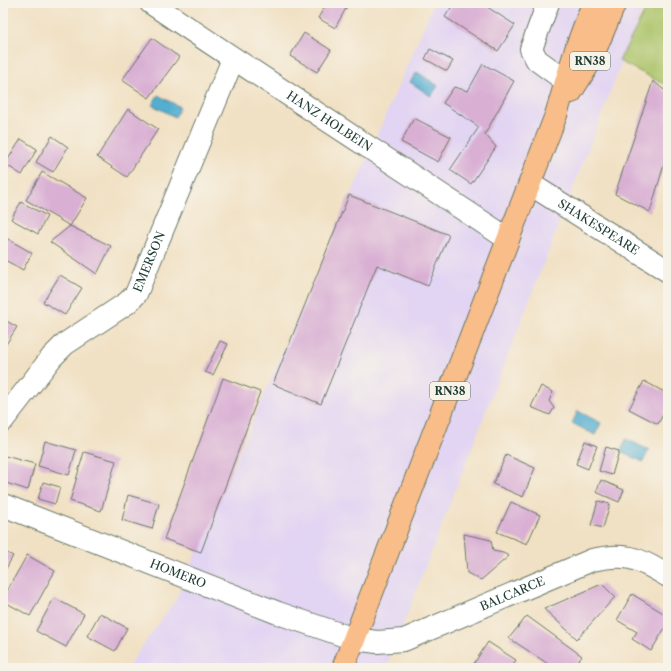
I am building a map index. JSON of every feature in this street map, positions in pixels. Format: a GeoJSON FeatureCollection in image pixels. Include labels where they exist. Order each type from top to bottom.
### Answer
{"type":"FeatureCollection","features":[{"type":"Feature","properties":{"kind":"main road","name":"RN38"},"geometry":{"type":"LineString","coordinates":[[343,668],[530,184],[556,114],[576,49],[593,3]]}},
{"type":"Feature","properties":{"kind":"main road","name":"RN38"},"geometry":{"type":"LineString","coordinates":[[556,114],[590,62],[614,3]]}},
{"type":"Feature","properties":{"kind":"street","name":"HANZ HOLBEIN"},"geometry":{"type":"LineString","coordinates":[[151,3],[234,60],[362,142],[508,239]]}},
{"type":"Feature","properties":{"kind":"street"},"geometry":{"type":"LineString","coordinates":[[548,3],[531,49],[537,60],[566,81]]}},
{"type":"Feature","properties":{"kind":"street","name":"EMERSON"},"geometry":{"type":"LineString","coordinates":[[3,420],[52,357],[65,344],[127,303],[136,294],[234,60]]}},
{"type":"Feature","properties":{"kind":"street","name":"SHAKESPEARE"},"geometry":{"type":"LineString","coordinates":[[530,184],[668,271]]}},
{"type":"Feature","properties":{"kind":"street","name":"HOMERO"},"geometry":{"type":"LineString","coordinates":[[3,505],[278,613],[354,639]]}},
{"type":"Feature","properties":{"kind":"street","name":"BALCARCE"},"geometry":{"type":"LineString","coordinates":[[354,639],[378,642],[404,640],[592,560],[608,556],[625,556],[643,562],[668,576]]}},
{"type":"Feature","properties":{"kind":"shaded area"},"geometry":{"type":"Polygon","coordinates":[[[434,3],[645,3],[386,668],[127,668],[176,599],[434,3]]]}},
{"type":"Feature","properties":{"kind":"green space"},"geometry":{"type":"Polygon","coordinates":[[[649,3],[668,3],[668,86],[619,61],[649,3]]]}},
{"type":"Feature","properties":{"kind":"water"},"geometry":{"type":"Polygon","coordinates":[[[417,72],[438,86],[431,96],[410,82],[417,72]]]}},
{"type":"Feature","properties":{"kind":"water"},"geometry":{"type":"Polygon","coordinates":[[[158,95],[180,107],[175,117],[152,105],[158,95]]]}},
{"type":"Feature","properties":{"kind":"water"},"geometry":{"type":"Polygon","coordinates":[[[578,411],[601,423],[595,435],[572,423],[578,411]]]}},
{"type":"Feature","properties":{"kind":"water"},"geometry":{"type":"Polygon","coordinates":[[[626,439],[649,450],[643,462],[621,451],[626,439]]]}},
{"type":"Feature","properties":{"kind":"building"},"geometry":{"type":"Polygon","coordinates":[[[327,3],[349,3],[335,28],[318,18],[327,3]]]}},
{"type":"Feature","properties":{"kind":"building"},"geometry":{"type":"Polygon","coordinates":[[[454,3],[481,3],[515,25],[498,51],[445,17],[454,3]]]}},
{"type":"Feature","properties":{"kind":"building"},"geometry":{"type":"Polygon","coordinates":[[[304,33],[331,50],[317,72],[290,56],[304,33]]]}},
{"type":"Feature","properties":{"kind":"building"},"geometry":{"type":"Polygon","coordinates":[[[152,38],[179,57],[149,98],[122,80],[152,38]]]}},
{"type":"Feature","properties":{"kind":"building"},"geometry":{"type":"Polygon","coordinates":[[[430,49],[453,61],[447,71],[425,59],[430,49]]]}},
{"type":"Feature","properties":{"kind":"building"},"geometry":{"type":"Polygon","coordinates":[[[483,64],[514,81],[485,134],[496,147],[471,184],[450,170],[479,127],[443,103],[454,87],[468,91],[483,64]]]}},
{"type":"Feature","properties":{"kind":"building"},"geometry":{"type":"Polygon","coordinates":[[[653,81],[668,93],[668,151],[650,212],[615,194],[653,81]]]}},
{"type":"Feature","properties":{"kind":"building"},"geometry":{"type":"Polygon","coordinates":[[[128,109],[158,129],[127,177],[97,157],[128,109]]]}},
{"type":"Feature","properties":{"kind":"building"},"geometry":{"type":"Polygon","coordinates":[[[414,118],[451,137],[438,162],[401,142],[414,118]]]}},
{"type":"Feature","properties":{"kind":"building"},"geometry":{"type":"Polygon","coordinates":[[[52,136],[68,147],[53,172],[36,162],[52,136]]]}},
{"type":"Feature","properties":{"kind":"building"},"geometry":{"type":"Polygon","coordinates":[[[21,139],[37,149],[22,175],[5,164],[21,139]]]}},
{"type":"Feature","properties":{"kind":"building"},"geometry":{"type":"Polygon","coordinates":[[[42,172],[87,198],[70,226],[26,200],[42,172]]]}},
{"type":"Feature","properties":{"kind":"building"},"geometry":{"type":"Polygon","coordinates":[[[349,195],[449,235],[428,286],[377,265],[321,404],[273,384],[349,195]]]}},
{"type":"Feature","properties":{"kind":"building"},"geometry":{"type":"Polygon","coordinates":[[[21,202],[47,216],[38,234],[11,219],[21,202]]]}},
{"type":"Feature","properties":{"kind":"building"},"geometry":{"type":"Polygon","coordinates":[[[70,226],[111,246],[97,274],[50,242],[70,226]]]}},
{"type":"Feature","properties":{"kind":"building"},"geometry":{"type":"Polygon","coordinates":[[[6,238],[32,253],[23,270],[3,259],[3,243],[6,238]]]}},
{"type":"Feature","properties":{"kind":"building"},"geometry":{"type":"Polygon","coordinates":[[[60,275],[82,288],[65,315],[43,302],[60,275]]]}},
{"type":"Feature","properties":{"kind":"building"},"geometry":{"type":"Polygon","coordinates":[[[3,319],[17,327],[3,349],[3,319]]]}},
{"type":"Feature","properties":{"kind":"building"},"geometry":{"type":"Polygon","coordinates":[[[220,341],[228,344],[213,375],[205,372],[220,341]]]}},
{"type":"Feature","properties":{"kind":"building"},"geometry":{"type":"Polygon","coordinates":[[[223,378],[260,392],[201,552],[164,539],[223,378]]]}},
{"type":"Feature","properties":{"kind":"building"},"geometry":{"type":"Polygon","coordinates":[[[644,381],[668,394],[668,405],[658,424],[629,409],[644,381]]]}},
{"type":"Feature","properties":{"kind":"building"},"geometry":{"type":"Polygon","coordinates":[[[541,386],[553,392],[549,401],[554,408],[550,415],[531,407],[541,386]]]}},
{"type":"Feature","properties":{"kind":"building"},"geometry":{"type":"Polygon","coordinates":[[[45,441],[76,450],[69,475],[38,466],[45,441]]]}},
{"type":"Feature","properties":{"kind":"building"},"geometry":{"type":"Polygon","coordinates":[[[585,441],[597,446],[588,469],[576,464],[585,441]]]}},
{"type":"Feature","properties":{"kind":"building"},"geometry":{"type":"Polygon","coordinates":[[[606,447],[619,451],[612,475],[599,471],[606,447]]]}},
{"type":"Feature","properties":{"kind":"building"},"geometry":{"type":"Polygon","coordinates":[[[84,452],[116,461],[101,511],[70,501],[84,452]]]}},
{"type":"Feature","properties":{"kind":"building"},"geometry":{"type":"Polygon","coordinates":[[[506,455],[535,468],[523,497],[493,484],[506,455]]]}},
{"type":"Feature","properties":{"kind":"building"},"geometry":{"type":"Polygon","coordinates":[[[5,456],[35,464],[28,490],[3,482],[3,462],[5,456]]]}},
{"type":"Feature","properties":{"kind":"building"},"geometry":{"type":"Polygon","coordinates":[[[601,480],[624,490],[619,502],[596,492],[601,480]]]}},
{"type":"Feature","properties":{"kind":"building"},"geometry":{"type":"Polygon","coordinates":[[[43,482],[60,487],[55,504],[38,499],[43,482]]]}},
{"type":"Feature","properties":{"kind":"building"},"geometry":{"type":"Polygon","coordinates":[[[128,495],[159,504],[152,529],[122,520],[128,495]]]}},
{"type":"Feature","properties":{"kind":"building"},"geometry":{"type":"Polygon","coordinates":[[[598,501],[610,504],[603,528],[591,525],[598,501]]]}},
{"type":"Feature","properties":{"kind":"building"},"geometry":{"type":"Polygon","coordinates":[[[511,502],[540,515],[527,544],[497,532],[511,502]]]}},
{"type":"Feature","properties":{"kind":"building"},"geometry":{"type":"Polygon","coordinates":[[[464,534],[491,540],[493,551],[509,556],[481,580],[467,573],[464,534]]]}},
{"type":"Feature","properties":{"kind":"building"},"geometry":{"type":"Polygon","coordinates":[[[3,551],[13,556],[3,574],[3,551]]]}},
{"type":"Feature","properties":{"kind":"building"},"geometry":{"type":"Polygon","coordinates":[[[27,555],[55,571],[30,616],[3,601],[3,598],[27,555]]]}},
{"type":"Feature","properties":{"kind":"building"},"geometry":{"type":"Polygon","coordinates":[[[602,584],[615,597],[577,639],[544,609],[602,584]]]}},
{"type":"Feature","properties":{"kind":"building"},"geometry":{"type":"Polygon","coordinates":[[[632,594],[668,616],[668,623],[651,651],[632,639],[637,632],[617,620],[632,594]]]}},
{"type":"Feature","properties":{"kind":"building"},"geometry":{"type":"Polygon","coordinates":[[[54,598],[84,614],[66,647],[36,631],[54,598]]]}},
{"type":"Feature","properties":{"kind":"building"},"geometry":{"type":"Polygon","coordinates":[[[100,613],[127,628],[115,651],[87,636],[100,613]]]}},
{"type":"Feature","properties":{"kind":"building"},"geometry":{"type":"Polygon","coordinates":[[[527,616],[582,656],[574,668],[554,668],[509,638],[527,616]]]}},
{"type":"Feature","properties":{"kind":"building"},"geometry":{"type":"Polygon","coordinates":[[[488,642],[516,660],[511,668],[471,668],[488,642]]]}}]}
